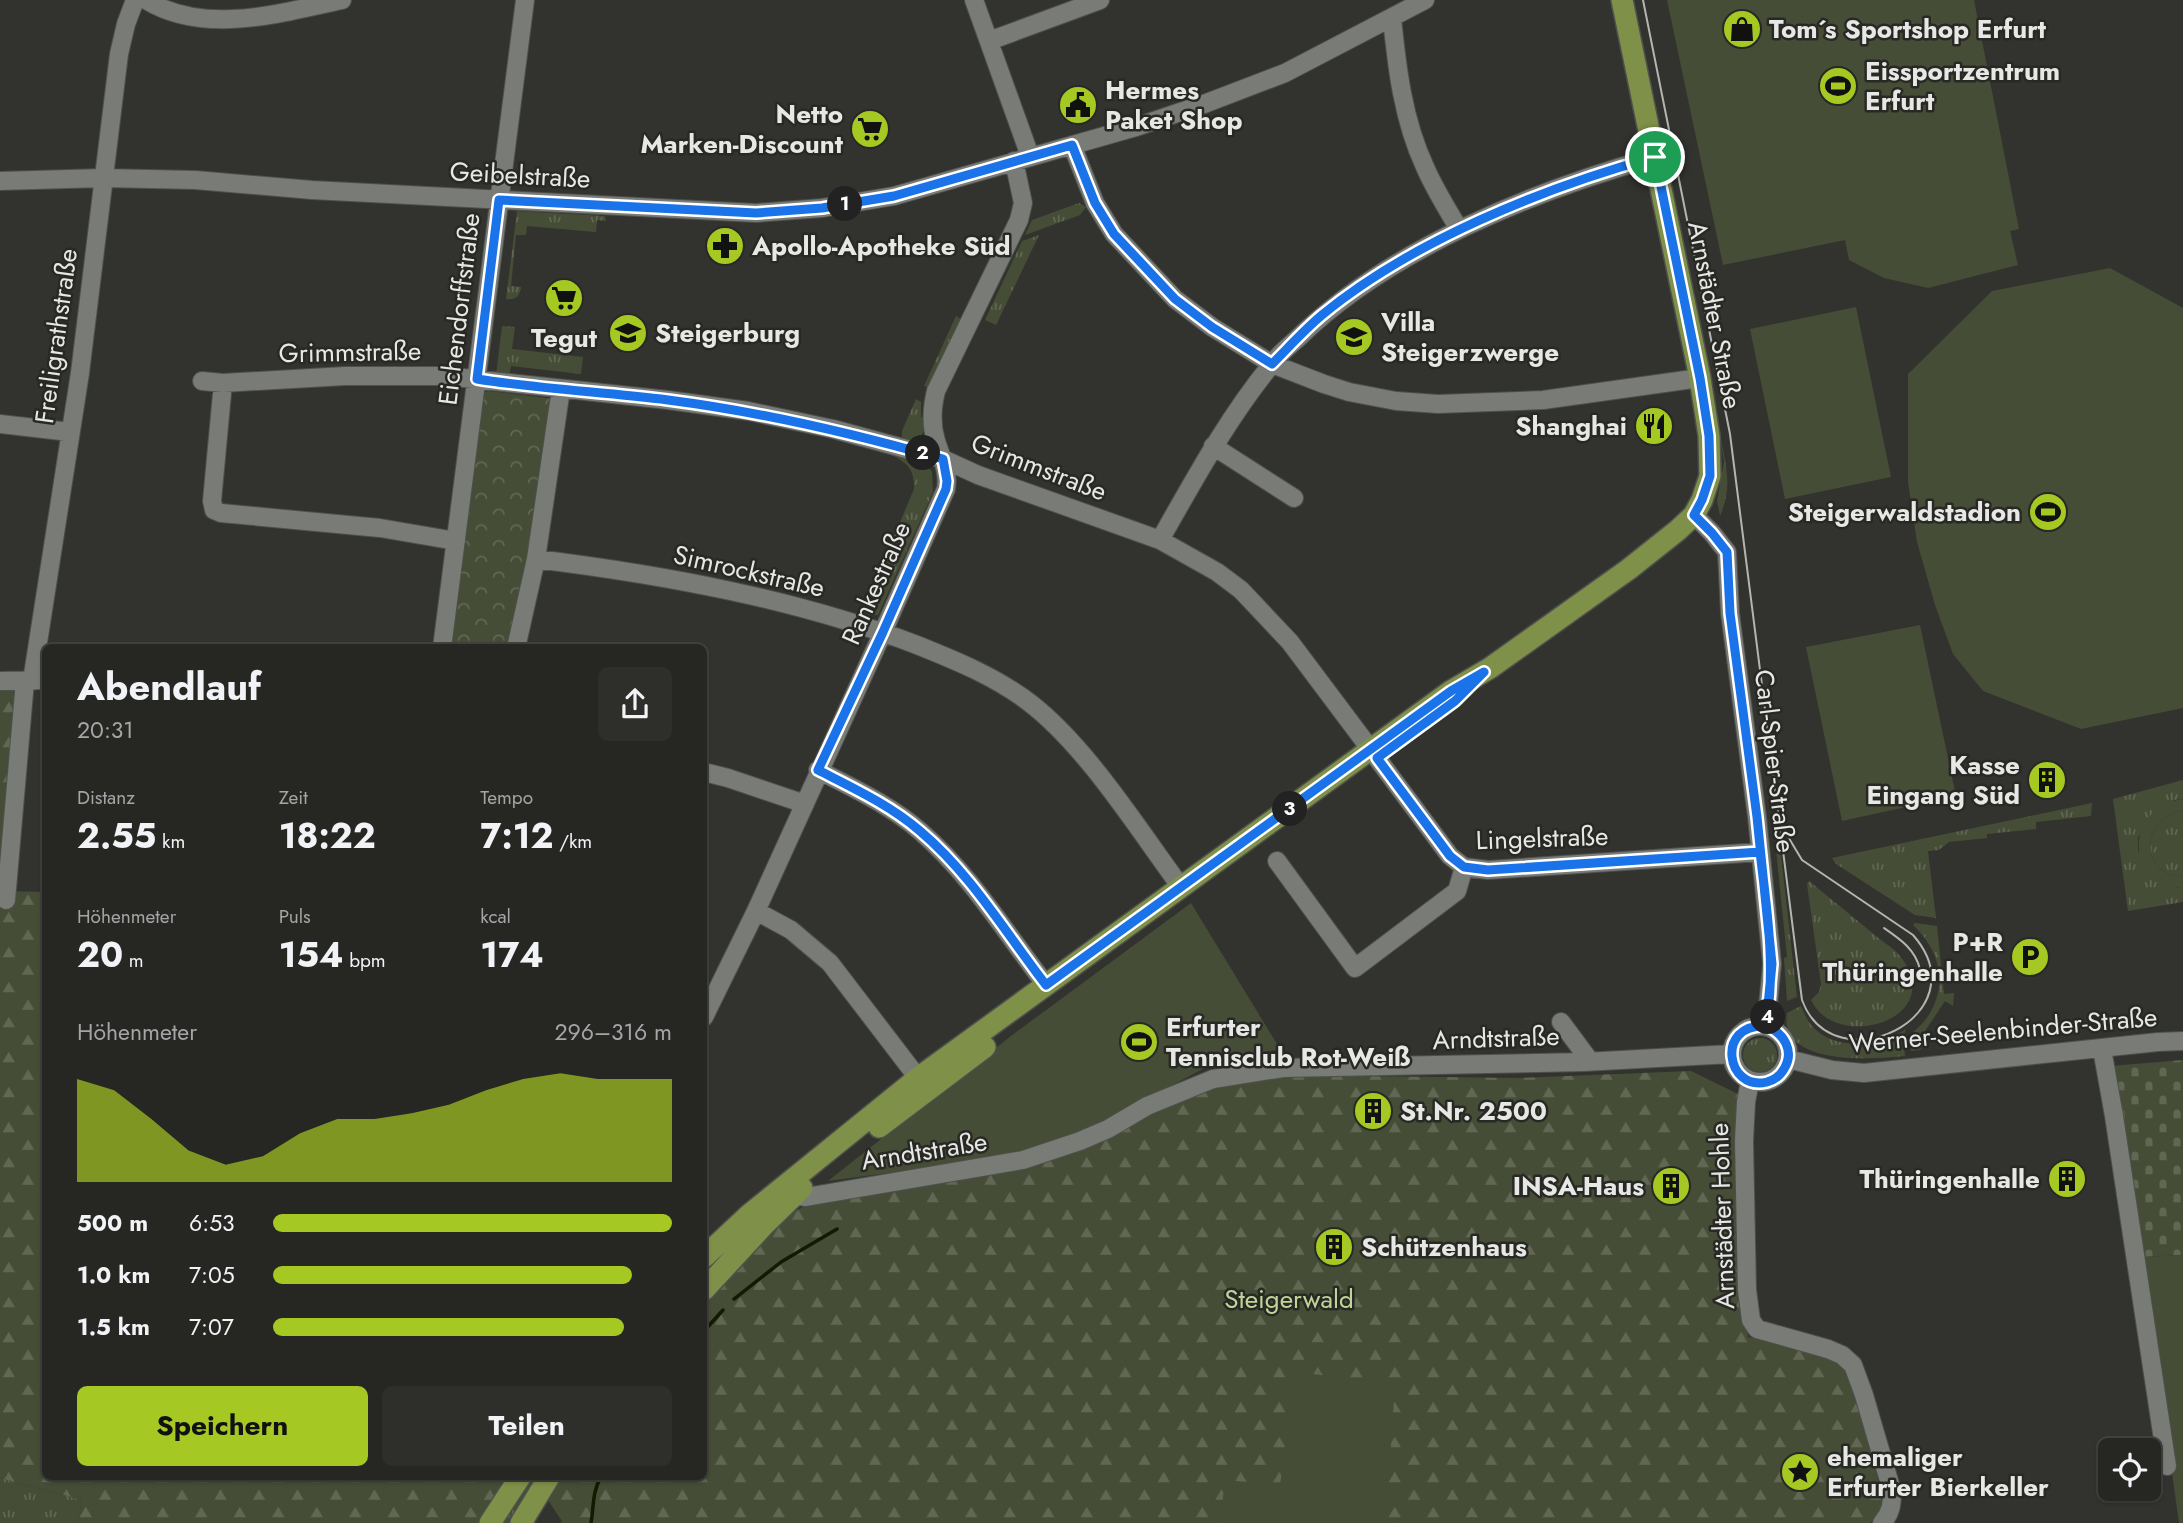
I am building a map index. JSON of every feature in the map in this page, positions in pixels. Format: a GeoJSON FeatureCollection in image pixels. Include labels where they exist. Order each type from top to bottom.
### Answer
{"type":"FeatureCollection","features":[{"type":"Feature","properties":{"kind":"main road","name":"Arnstädter Straße"},"geometry":{"type":"LineString","coordinates":[[1622,0],[1700,378],[1711,457],[1710,476],[1694,515]]}},
{"type":"Feature","properties":{"kind":"main road"},"geometry":{"type":"LineString","coordinates":[[707,1256],[788,1191],[918,1078],[1181,887],[1455,701],[1484,672],[1629,569],[1694,515]]}},
{"type":"Feature","properties":{"kind":"main road"},"geometry":{"type":"LineString","coordinates":[[707,1286],[788,1191],[938,1082],[1374,754]]}},
{"type":"Feature","properties":{"kind":"main road"},"geometry":{"type":"LineString","coordinates":[[490,1523],[518,1480]]}},
{"type":"Feature","properties":{"kind":"main road"},"geometry":{"type":"LineString","coordinates":[[521,1523],[547,1480]]}},
{"type":"Feature","properties":{"kind":"street","name":"Freiligrathstraße"},"geometry":{"type":"LineString","coordinates":[[6,900],[34,681],[81,361],[119,54],[135,0]]}},
{"type":"Feature","properties":{"kind":"street"},"geometry":{"type":"LineString","coordinates":[[146,0],[158,7],[191,17],[225,20],[342,0]]}},
{"type":"Feature","properties":{"kind":"street","name":"Eichendorffstraße"},"geometry":{"type":"LineString","coordinates":[[443,644],[525,0]]}},
{"type":"Feature","properties":{"kind":"street","name":"Rankestraße"},"geometry":{"type":"LineString","coordinates":[[707,1011],[883,632],[946,489],[943,459],[933,429],[936,391],[1019,220],[1023,203],[1022,158],[989,41],[974,0]]}},
{"type":"Feature","properties":{"kind":"street"},"geometry":{"type":"LineString","coordinates":[[989,41],[1100,0]]}},
{"type":"Feature","properties":{"kind":"street","name":"Geibelstraße"},"geometry":{"type":"LineString","coordinates":[[0,181],[103,178],[195,180],[312,190],[756,213],[822,208],[894,196],[1136,127],[1238,92],[1285,73],[1425,0]]}},
{"type":"Feature","properties":{"kind":"street"},"geometry":{"type":"LineString","coordinates":[[1392,18],[1399,80],[1412,132],[1424,165],[1459,229]]}},
{"type":"Feature","properties":{"kind":"street"},"geometry":{"type":"LineString","coordinates":[[1072,145],[1095,203],[1114,234],[1175,299],[1212,327],[1272,364],[1349,392],[1396,401],[1438,404],[1543,400],[1700,378]]}},
{"type":"Feature","properties":{"kind":"street"},"geometry":{"type":"LineString","coordinates":[[1160,540],[1213,446],[1272,364],[1321,316],[1402,260],[1459,229],[1563,187],[1655,157]]}},
{"type":"Feature","properties":{"kind":"street","name":"Grimmstraße"},"geometry":{"type":"LineString","coordinates":[[202,381],[223,383],[345,376],[445,376],[477,379],[748,411],[834,429],[943,459],[978,475],[1160,540],[1217,572],[1260,608],[1290,642],[1374,754]]}},
{"type":"Feature","properties":{"kind":"street"},"geometry":{"type":"LineString","coordinates":[[223,383],[212,501],[214,510],[221,513],[380,528],[456,541]]}},
{"type":"Feature","properties":{"kind":"street"},"geometry":{"type":"LineString","coordinates":[[517,644],[536,559],[561,389]]}},
{"type":"Feature","properties":{"kind":"street"},"geometry":{"type":"LineString","coordinates":[[0,424],[70,432]]}},
{"type":"Feature","properties":{"kind":"street"},"geometry":{"type":"LineString","coordinates":[[1213,446],[1294,498]]}},
{"type":"Feature","properties":{"kind":"street","name":"Carl-Spier-Straße"},"geometry":{"type":"LineString","coordinates":[[1694,515],[1727,552],[1730,613],[1772,964],[1766,1026]]}},
{"type":"Feature","properties":{"kind":"street","name":"Simrockstraße"},"geometry":{"type":"LineString","coordinates":[[536,559],[687,582],[806,609],[883,632],[962,662],[1032,704],[1082,753],[1181,887]]}},
{"type":"Feature","properties":{"kind":"street"},"geometry":{"type":"LineString","coordinates":[[0,681],[34,681]]}},
{"type":"Feature","properties":{"kind":"street","name":"Lingelstraße"},"geometry":{"type":"LineString","coordinates":[[1374,754],[1450,856],[1464,867],[1488,870],[1760,852]]}},
{"type":"Feature","properties":{"kind":"street"},"geometry":{"type":"LineString","coordinates":[[818,770],[874,799],[918,829],[938,847],[995,913],[1046,985]]}},
{"type":"Feature","properties":{"kind":"street"},"geometry":{"type":"LineString","coordinates":[[707,773],[804,804]]}},
{"type":"Feature","properties":{"kind":"street"},"geometry":{"type":"LineString","coordinates":[[1277,861],[1354,968],[1457,891],[1464,867]]}},
{"type":"Feature","properties":{"kind":"street"},"geometry":{"type":"LineString","coordinates":[[755,911],[791,930],[830,962],[918,1078]]}},
{"type":"Feature","properties":{"kind":"street"},"geometry":{"type":"LineString","coordinates":[[1561,1023],[1587,1062]]}},
{"type":"Feature","properties":{"kind":"street"},"geometry":{"type":"LineString","coordinates":[[1766,1026],[1783,1038],[1788,1059],[1783,1070],[1771,1080],[1762,1083],[1750,1081],[1736,1070],[1731,1054],[1734,1042],[1747,1028],[1766,1026]]}},
{"type":"Feature","properties":{"kind":"street","name":"Werner-Seelenbinder-Straße"},"geometry":{"type":"LineString","coordinates":[[1788,1059],[1832,1070],[1864,1073],[2183,1041]]}},
{"type":"Feature","properties":{"kind":"street"},"geometry":{"type":"LineString","coordinates":[[2102,1049],[2166,1466]]}},
{"type":"Feature","properties":{"kind":"street","name":"Arndtstraße"},"geometry":{"type":"LineString","coordinates":[[788,1191],[806,1197],[1023,1160],[1080,1141],[1108,1129],[1147,1106],[1213,1079],[1252,1072],[1283,1068],[1587,1062],[1731,1054]]}},
{"type":"Feature","properties":{"kind":"street","name":"Arnstädter Hohle"},"geometry":{"type":"LineString","coordinates":[[1750,1081],[1744,1141],[1747,1290],[1751,1320],[1757,1329],[1828,1349],[1853,1364],[1892,1491],[1892,1507],[1882,1523]]}},
{"type":"Feature","properties":{"kind":"green space","name":"Eissportzentrum Erfurt"},"geometry":{"type":"Polygon","coordinates":[[[1667,0],[1974,0],[2019,229],[2010,231],[2018,265],[1928,288],[1884,278],[1849,260],[1845,240],[1723,265],[1667,0]]]}},
{"type":"Feature","properties":{"kind":"green space"},"geometry":{"type":"Polygon","coordinates":[[[1079,203],[1086,207],[1080,215],[1025,235],[1032,220],[1079,203]]]}},
{"type":"Feature","properties":{"kind":"green space"},"geometry":{"type":"Polygon","coordinates":[[[517,211],[605,216],[606,221],[597,220],[596,232],[527,226],[526,235],[516,235],[511,286],[521,287],[520,293],[512,299],[506,299],[517,211]]]}},
{"type":"Feature","properties":{"kind":"green space"},"geometry":{"type":"Polygon","coordinates":[[[1039,235],[996,325],[985,320],[1022,241],[1039,235]]]}},
{"type":"Feature","properties":{"kind":"green space","name":"Steigerwaldstadion"},"geometry":{"type":"Polygon","coordinates":[[[2110,268],[2183,308],[2183,708],[2081,729],[1983,691],[1953,654],[1935,605],[1917,542],[1908,482],[1908,374],[1992,291],[2110,268]]]}},
{"type":"Feature","properties":{"kind":"green space"},"geometry":{"type":"Polygon","coordinates":[[[1856,307],[1891,477],[1785,499],[1750,329],[1856,307]]]}},
{"type":"Feature","properties":{"kind":"green space"},"geometry":{"type":"Polygon","coordinates":[[[956,316],[961,319],[929,388],[924,386],[956,316]]]}},
{"type":"Feature","properties":{"kind":"green space"},"geometry":{"type":"Polygon","coordinates":[[[502,326],[515,327],[512,349],[583,357],[581,374],[511,366],[509,376],[496,375],[502,326]]]}},
{"type":"Feature","properties":{"kind":"green space"},"geometry":{"type":"Polygon","coordinates":[[[489,391],[555,399],[531,557],[512,644],[449,644],[480,393],[489,391]]]}},
{"type":"Feature","properties":{"kind":"green space"},"geometry":{"type":"Polygon","coordinates":[[[916,399],[921,402],[924,430],[921,437],[909,440],[902,437],[902,431],[916,399]]]}},
{"type":"Feature","properties":{"kind":"green space"},"geometry":{"type":"Polygon","coordinates":[[[1720,434],[1726,466],[1727,485],[1720,516],[1717,501],[1724,462],[1720,434]]]}},
{"type":"Feature","properties":{"kind":"green space"},"geometry":{"type":"Polygon","coordinates":[[[883,450],[926,464],[932,472],[933,492],[878,615],[865,616],[863,619],[855,616],[862,612],[914,489],[910,469],[883,450]]]}},
{"type":"Feature","properties":{"kind":"green space"},"geometry":{"type":"Polygon","coordinates":[[[1920,625],[1956,796],[1842,821],[1806,647],[1920,625]]]}},
{"type":"Feature","properties":{"kind":"green space"},"geometry":{"type":"Polygon","coordinates":[[[0,687],[21,687],[3,891],[42,892],[42,1480],[503,1480],[479,1523],[77,1523],[82,1500],[0,1478],[0,687]]]}},
{"type":"Feature","properties":{"kind":"green space"},"geometry":{"type":"Polygon","coordinates":[[[2183,780],[2183,799],[2175,800],[2138,837],[2138,851],[2176,888],[2183,888],[2183,902],[2128,911],[2113,799],[2183,780]]]}},
{"type":"Feature","properties":{"kind":"green space"},"geometry":{"type":"Polygon","coordinates":[[[2183,799],[2183,810],[2169,815],[2159,824],[2150,846],[2158,867],[2169,874],[2183,877],[2183,888],[2164,885],[2151,876],[2142,862],[2139,847],[2141,832],[2149,817],[2163,806],[2183,799]]]}},
{"type":"Feature","properties":{"kind":"green space"},"geometry":{"type":"Polygon","coordinates":[[[2092,803],[2091,816],[2036,822],[2036,829],[1987,834],[1987,838],[1949,842],[1939,850],[1928,851],[1936,918],[1915,915],[1836,864],[1832,858],[2092,803]]]}},
{"type":"Feature","properties":{"kind":"green space"},"geometry":{"type":"Polygon","coordinates":[[[2183,810],[2183,877],[2169,874],[2158,867],[2150,846],[2159,824],[2169,815],[2183,810]]]}},
{"type":"Feature","properties":{"kind":"green space"},"geometry":{"type":"Polygon","coordinates":[[[1778,829],[1797,997],[1787,1001],[1784,958],[1787,957],[1774,830],[1778,829]]]}},
{"type":"Feature","properties":{"kind":"green space"},"geometry":{"type":"Polygon","coordinates":[[[1809,881],[1903,960],[1912,981],[1910,999],[1899,1013],[1882,1022],[1862,1026],[1841,1024],[1824,1016],[1811,1000],[1819,992],[1821,984],[1807,884],[1809,881]]]}},
{"type":"Feature","properties":{"kind":"green space","name":"Erfurter Tennisclub Rot-Weiß"},"geometry":{"type":"Polygon","coordinates":[[[1191,903],[1280,1049],[1215,1062],[1095,1128],[1067,1139],[978,1161],[828,1181],[1011,1036],[1191,903]]]}},
{"type":"Feature","properties":{"kind":"green space"},"geometry":{"type":"Polygon","coordinates":[[[1913,925],[1937,926],[1944,994],[1954,993],[1953,1006],[1945,1001],[1923,1034],[1930,1039],[1920,1050],[1911,1051],[1912,1035],[1933,1007],[1939,982],[1935,958],[1923,935],[1913,925]]]}},
{"type":"Feature","properties":{"kind":"green space"},"geometry":{"type":"Polygon","coordinates":[[[1801,1006],[1810,1024],[1821,1034],[1845,1043],[1871,1042],[1896,1035],[1906,1029],[1903,1038],[1905,1056],[1852,1058],[1813,1051],[1798,1043],[1789,1030],[1787,1013],[1801,1006]]]}},
{"type":"Feature","properties":{"kind":"green space"},"geometry":{"type":"Polygon","coordinates":[[[1760,1038],[1772,1043],[1777,1055],[1772,1067],[1760,1072],[1748,1067],[1743,1055],[1748,1043],[1760,1038]]]}},
{"type":"Feature","properties":{"kind":"green space"},"geometry":{"type":"Polygon","coordinates":[[[2183,1060],[2183,1255],[2142,1257],[2111,1066],[2183,1060]]]}},
{"type":"Feature","properties":{"kind":"green space","name":"Steigerwald"},"geometry":{"type":"Polygon","coordinates":[[[1691,1071],[1740,1095],[1744,1300],[1748,1337],[1782,1344],[1844,1363],[1864,1417],[1884,1512],[1870,1523],[561,1523],[546,1497],[557,1480],[707,1480],[707,1298],[785,1216],[811,1203],[973,1177],[1215,1084],[1277,1075],[1517,1078],[1691,1071]]]}},
{"type":"Feature","properties":{"kind":"green space"},"geometry":{"type":"Polygon","coordinates":[[[2183,1255],[2183,1523],[2179,1523],[2142,1257],[2183,1255]]]}},
{"type":"Feature","properties":{"kind":"green space"},"geometry":{"type":"Polygon","coordinates":[[[1296,1372],[1395,1384],[1386,1519],[1407,1523],[1220,1523],[1225,1480],[1280,1485],[1296,1372]]]}},
{"type":"Feature","properties":{"kind":"green space"},"geometry":{"type":"Polygon","coordinates":[[[0,1478],[82,1500],[77,1523],[0,1523],[0,1478]]]}},
{"type":"Feature","properties":{"kind":"green space"},"geometry":{"type":"Polygon","coordinates":[[[529,1480],[537,1480],[511,1523],[505,1523],[505,1517],[529,1480]]]}},
{"type":"Feature","properties":{"kind":"waterway"},"geometry":{"type":"LineString","coordinates":[[734,1299],[781,1262],[837,1229]]}},
{"type":"Feature","properties":{"kind":"waterway"},"geometry":{"type":"LineString","coordinates":[[707,1328],[723,1310]]}},
{"type":"Feature","properties":{"kind":"waterway"},"geometry":{"type":"LineString","coordinates":[[591,1523],[600,1480]]}},
{"type":"Feature","properties":{"kind":"tram line"},"geometry":{"type":"LineString","coordinates":[[1643,0],[1730,434],[1802,1000],[1819,1025],[1843,1038],[1870,1039],[1896,1030],[1917,1014],[1930,991],[1930,964],[1913,935],[1802,860],[1786,827]]}},
{"type":"Feature","properties":{"kind":"tram line"},"geometry":{"type":"LineString","coordinates":[[1884,928],[1911,950],[1920,969]]}},
{"type":"Feature","properties":{"kind":"place","name":"Tom´s Sportshop Erfurt"},"geometry":{"type":"Point","coordinates":[1742,29]}},
{"type":"Feature","properties":{"kind":"place","name":"Eissportzentrum Erfurt"},"geometry":{"type":"Point","coordinates":[1838,86]}},
{"type":"Feature","properties":{"kind":"place","name":"Hermes Paket Shop"},"geometry":{"type":"Point","coordinates":[1078,105]}},
{"type":"Feature","properties":{"kind":"place","name":"Netto Marken-Discount"},"geometry":{"type":"Point","coordinates":[870,129]}},
{"type":"Feature","properties":{"kind":"place","name":"Apollo-Apotheke Süd"},"geometry":{"type":"Point","coordinates":[725,246]}},
{"type":"Feature","properties":{"kind":"place","name":"Tegut"},"geometry":{"type":"Point","coordinates":[564,298]}},
{"type":"Feature","properties":{"kind":"place","name":"Steigerburg"},"geometry":{"type":"Point","coordinates":[628,333]}},
{"type":"Feature","properties":{"kind":"place","name":"Villa Steigerzwerge"},"geometry":{"type":"Point","coordinates":[1354,337]}},
{"type":"Feature","properties":{"kind":"place","name":"Shanghai"},"geometry":{"type":"Point","coordinates":[1654,426]}},
{"type":"Feature","properties":{"kind":"place","name":"Steigerwaldstadion"},"geometry":{"type":"Point","coordinates":[2048,512]}},
{"type":"Feature","properties":{"kind":"place","name":"Kasse Eingang Süd"},"geometry":{"type":"Point","coordinates":[2047,780]}},
{"type":"Feature","properties":{"kind":"place","name":"P+R Thüringenhalle"},"geometry":{"type":"Point","coordinates":[2030,957]}},
{"type":"Feature","properties":{"kind":"place","name":"Erfurter Tennisclub Rot-Weiß"},"geometry":{"type":"Point","coordinates":[1139,1042]}},
{"type":"Feature","properties":{"kind":"place","name":"St.Nr. 2500"},"geometry":{"type":"Point","coordinates":[1373,1111]}},
{"type":"Feature","properties":{"kind":"place","name":"Thüringenhalle"},"geometry":{"type":"Point","coordinates":[2067,1179]}},
{"type":"Feature","properties":{"kind":"place","name":"INSA-Haus"},"geometry":{"type":"Point","coordinates":[1671,1186]}},
{"type":"Feature","properties":{"kind":"place","name":"Schützenhaus"},"geometry":{"type":"Point","coordinates":[1334,1247]}},
{"type":"Feature","properties":{"kind":"place","name":"ehemaliger Erfurter Bierkeller"},"geometry":{"type":"Point","coordinates":[1800,1472]}},
{"type":"Feature","properties":{"kind":"route"},"geometry":{"type":"LineString","coordinates":[[1655,157],[1563,187],[1459,229],[1402,260],[1359,288],[1321,316],[1272,364],[1212,327],[1175,299],[1114,234],[1095,203],[1072,145],[894,196],[822,208],[756,213],[499,200],[477,379],[748,411],[834,429],[943,459],[947,474],[946,489],[818,770],[874,799],[918,829],[938,847],[995,913],[1046,985],[1451,691],[1484,672],[1455,701],[1377,758],[1450,856],[1464,867],[1488,870],[1760,852],[1772,964],[1770,1006],[1766,1026],[1747,1028],[1739,1034],[1731,1052],[1736,1070],[1752,1082],[1762,1083],[1779,1075],[1786,1065],[1788,1051],[1779,1033],[1766,1026],[1772,964],[1757,817],[1730,613],[1727,552],[1694,515],[1710,476],[1709,436],[1687,310],[1655,157]]}}]}
